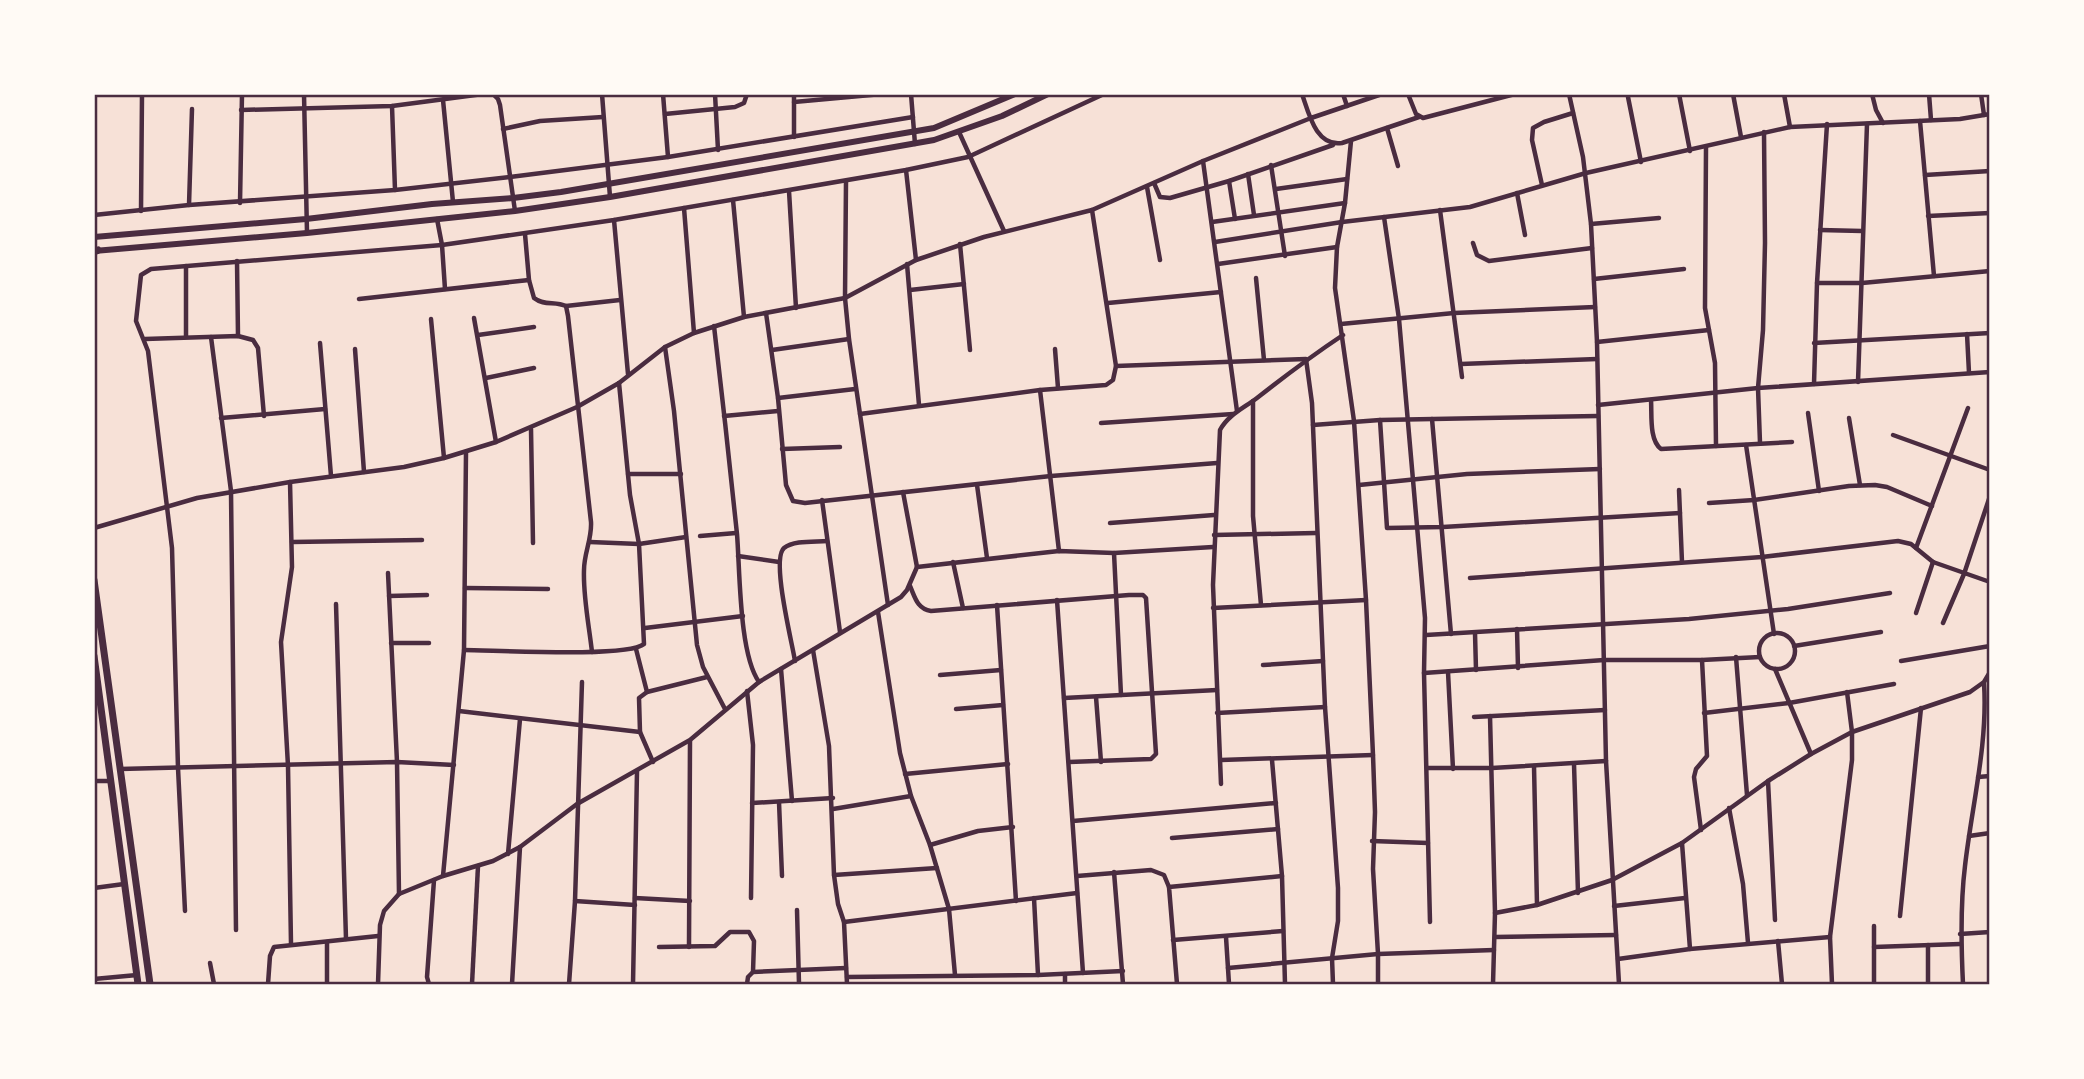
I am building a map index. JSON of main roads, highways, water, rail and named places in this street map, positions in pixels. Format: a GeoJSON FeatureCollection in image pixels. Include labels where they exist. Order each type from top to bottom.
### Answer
{"type":"FeatureCollection","features":[{"type":"Feature","properties":{"kind":"main road"},"geometry":{"type":"LineString","coordinates":[[95,236],[306,219],[513,198],[609,184],[950,123],[1016,94]]}},
{"type":"Feature","properties":{"kind":"main road"},"geometry":{"type":"LineString","coordinates":[[96,251],[307,233],[515,211],[610,197],[915,144],[1002,116],[1048,94]]}},
{"type":"Feature","properties":{"kind":"main road"},"geometry":{"type":"LineString","coordinates":[[94,580],[150,985]]}},
{"type":"Feature","properties":{"kind":"main road"},"geometry":{"type":"LineString","coordinates":[[94,656],[138,985]]}}]}
